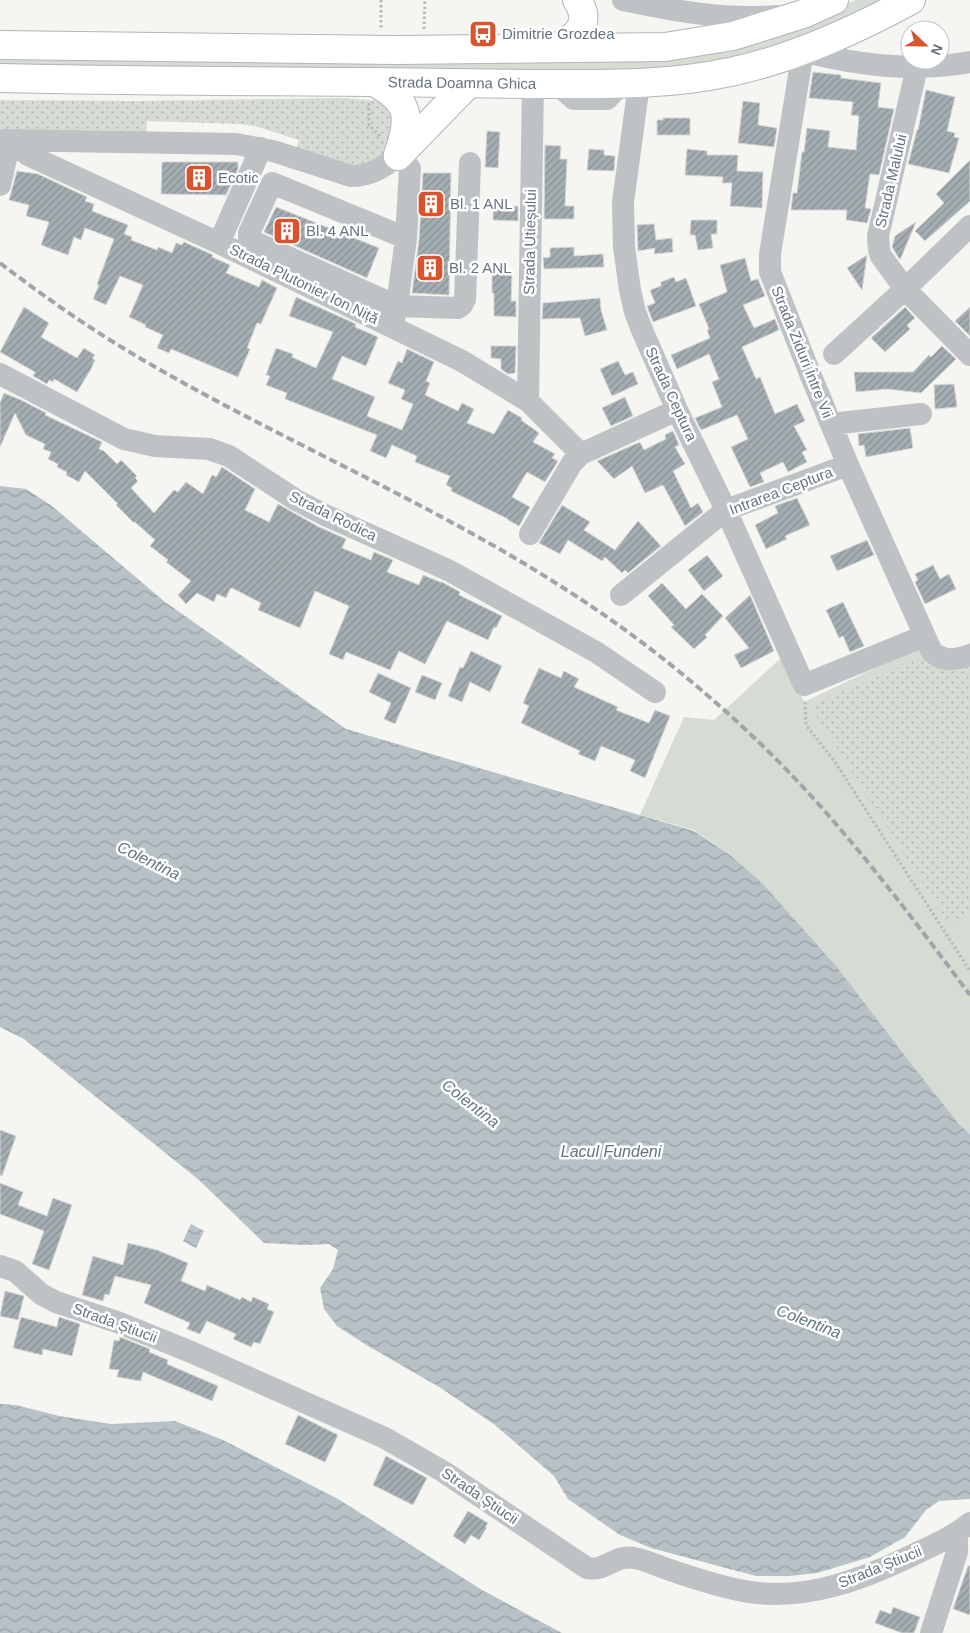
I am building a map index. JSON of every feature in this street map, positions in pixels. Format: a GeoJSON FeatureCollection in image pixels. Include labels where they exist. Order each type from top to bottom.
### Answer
{"type":"FeatureCollection","features":[{"type":"Feature","properties":{"kind":"main road"},"geometry":{"type":"LineString","coordinates":[[556,48],[572,39],[579,32],[583,14],[577,0]]}},
{"type":"Feature","properties":{"kind":"main road","name":"Strada Doamna Ghica"},"geometry":{"type":"LineString","coordinates":[[0,78],[468,84],[630,84],[693,79],[758,66],[802,51],[889,12],[910,0]]}},
{"type":"Feature","properties":{"kind":"main road"},"geometry":{"type":"LineString","coordinates":[[0,45],[381,49],[665,47],[733,36],[818,5]]}},
{"type":"Feature","properties":{"kind":"main road"},"geometry":{"type":"LineString","coordinates":[[371,82],[393,94],[404,109],[407,118],[404,162]]}},
{"type":"Feature","properties":{"kind":"main road"},"geometry":{"type":"LineString","coordinates":[[404,162],[468,84]]}},
{"type":"Feature","properties":{"kind":"street"},"geometry":{"type":"LineString","coordinates":[[623,0],[698,15],[762,17],[818,5]]}},
{"type":"Feature","properties":{"kind":"street"},"geometry":{"type":"LineString","coordinates":[[802,51],[825,57],[869,64],[900,65]]}},
{"type":"Feature","properties":{"kind":"street","name":"Strada Ziduri Între Vii"},"geometry":{"type":"LineString","coordinates":[[802,51],[770,254],[770,272],[848,465],[932,652],[938,658],[956,659],[970,655]]}},
{"type":"Feature","properties":{"kind":"street"},"geometry":{"type":"LineString","coordinates":[[950,65],[970,62]]}},
{"type":"Feature","properties":{"kind":"street","name":"Strada Malului"},"geometry":{"type":"LineString","coordinates":[[916,70],[878,236],[878,250],[905,289],[970,355]]}},
{"type":"Feature","properties":{"kind":"street","name":"Strada Utieșului"},"geometry":{"type":"LineString","coordinates":[[528,400],[544,84]]}},
{"type":"Feature","properties":{"kind":"street","name":"Strada Ceptura"},"geometry":{"type":"LineString","coordinates":[[630,84],[622,221],[624,247],[635,312],[677,410],[726,510],[804,685]]}},
{"type":"Feature","properties":{"kind":"street"},"geometry":{"type":"LineString","coordinates":[[0,185],[5,140],[236,144],[261,148],[351,176],[373,173],[404,162],[406,238],[394,316]]}},
{"type":"Feature","properties":{"kind":"street","name":"Strada Plutonier Ion Niță"},"geometry":{"type":"LineString","coordinates":[[5,140],[28,155],[219,244],[394,316],[462,361],[528,400],[581,454]]}},
{"type":"Feature","properties":{"kind":"street"},"geometry":{"type":"LineString","coordinates":[[219,244],[261,148]]}},
{"type":"Feature","properties":{"kind":"street"},"geometry":{"type":"LineString","coordinates":[[285,155],[249,233],[249,238],[394,316],[458,308],[465,299],[470,163]]}},
{"type":"Feature","properties":{"kind":"street"},"geometry":{"type":"LineString","coordinates":[[272,183],[406,238]]}},
{"type":"Feature","properties":{"kind":"street"},"geometry":{"type":"LineString","coordinates":[[834,354],[967,233]]}},
{"type":"Feature","properties":{"kind":"street","name":"Strada Rodica"},"geometry":{"type":"LineString","coordinates":[[0,374],[124,439],[155,446],[209,449],[229,456],[296,500],[448,570],[526,613],[596,652],[655,692]]}},
{"type":"Feature","properties":{"kind":"street"},"geometry":{"type":"LineString","coordinates":[[530,534],[572,464],[581,454],[677,410]]}},
{"type":"Feature","properties":{"kind":"street"},"geometry":{"type":"LineString","coordinates":[[831,424],[921,414]]}},
{"type":"Feature","properties":{"kind":"street","name":"Intrarea Ceptura"},"geometry":{"type":"LineString","coordinates":[[621,595],[726,510],[848,465]]}},
{"type":"Feature","properties":{"kind":"street"},"geometry":{"type":"LineString","coordinates":[[804,685],[924,636]]}},
{"type":"Feature","properties":{"kind":"street","name":"Strada Știucii"},"geometry":{"type":"LineString","coordinates":[[0,1266],[15,1271],[41,1294],[56,1302],[117,1322],[191,1352],[385,1438],[437,1468],[587,1568],[594,1570],[629,1557],[701,1580],[750,1592],[802,1593],[836,1585],[873,1573],[964,1528]]}},
{"type":"Feature","properties":{"kind":"street"},"geometry":{"type":"LineString","coordinates":[[931,1633],[964,1528]]}},
{"type":"Feature","properties":{"kind":"path"},"geometry":{"type":"LineString","coordinates":[[380,0],[381,49]]}},
{"type":"Feature","properties":{"kind":"path"},"geometry":{"type":"LineString","coordinates":[[423,49],[426,0]]}},
{"type":"Feature","properties":{"kind":"path"},"geometry":{"type":"LineString","coordinates":[[371,82],[369,125],[404,162]]}},
{"type":"Feature","properties":{"kind":"path"},"geometry":{"type":"LineString","coordinates":[[804,685],[806,725],[835,762],[970,971]]}},
{"type":"Feature","properties":{"kind":"shaded area"},"geometry":{"type":"Polygon","coordinates":[[[856,0],[890,0],[771,51],[675,72],[0,69],[0,55],[779,31],[856,0]]]}},
{"type":"Feature","properties":{"kind":"shaded area"},"geometry":{"type":"Polygon","coordinates":[[[344,98],[382,101],[398,115],[383,159],[353,166],[296,149],[299,140],[255,126],[239,124],[147,121],[146,134],[0,130],[0,100],[141,101],[344,98]]]}},
{"type":"Feature","properties":{"kind":"shaded area"},"geometry":{"type":"Polygon","coordinates":[[[970,643],[970,1134],[959,1124],[837,967],[760,882],[730,855],[694,830],[640,815],[684,717],[714,720],[784,655],[804,702],[915,649],[958,650],[970,643]]]}},
{"type":"Feature","properties":{"kind":"shaded area"},"geometry":{"type":"Polygon","coordinates":[[[917,659],[945,670],[970,667],[970,913],[949,924],[810,706],[917,659]]]}},
{"type":"Feature","properties":{"kind":"water","name":"Lacul Fundeni"},"geometry":{"type":"Polygon","coordinates":[[[0,486],[26,489],[52,506],[165,602],[346,729],[694,831],[730,855],[761,882],[837,967],[959,1124],[970,1134],[970,1499],[939,1501],[926,1510],[905,1537],[870,1557],[817,1573],[789,1576],[756,1576],[651,1548],[620,1535],[568,1499],[554,1476],[495,1425],[441,1388],[337,1326],[324,1309],[320,1288],[333,1269],[338,1250],[329,1244],[264,1243],[199,1180],[24,1039],[0,1027],[0,486]]]}},
{"type":"Feature","properties":{"kind":"water"},"geometry":{"type":"Polygon","coordinates":[[[191,1224],[204,1231],[196,1248],[183,1241],[191,1224]]]}},
{"type":"Feature","properties":{"kind":"water"},"geometry":{"type":"Polygon","coordinates":[[[0,1404],[16,1405],[59,1416],[111,1424],[175,1421],[223,1440],[338,1499],[482,1590],[562,1633],[0,1633],[0,1404]]]}},
{"type":"Feature","properties":{"kind":"building"},"geometry":{"type":"Polygon","coordinates":[[[813,72],[841,75],[841,78],[881,83],[878,107],[894,109],[879,175],[870,174],[865,208],[871,209],[867,223],[846,220],[847,210],[791,210],[793,193],[797,193],[807,128],[830,131],[828,147],[856,150],[859,116],[851,115],[853,102],[809,98],[813,72]]]}},
{"type":"Feature","properties":{"kind":"building"},"geometry":{"type":"Polygon","coordinates":[[[926,90],[955,97],[947,131],[955,133],[954,137],[959,138],[949,173],[908,164],[918,130],[926,90]]]}},
{"type":"Feature","properties":{"kind":"building"},"geometry":{"type":"Polygon","coordinates":[[[743,101],[760,103],[758,125],[777,128],[774,147],[738,143],[743,101]]]}},
{"type":"Feature","properties":{"kind":"building"},"geometry":{"type":"Polygon","coordinates":[[[663,118],[690,118],[690,135],[657,135],[657,120],[663,120],[663,118]]]}},
{"type":"Feature","properties":{"kind":"building"},"geometry":{"type":"Polygon","coordinates":[[[487,131],[500,132],[498,168],[485,167],[487,131]]]}},
{"type":"Feature","properties":{"kind":"building"},"geometry":{"type":"Polygon","coordinates":[[[545,145],[561,146],[560,159],[567,159],[565,206],[574,206],[574,219],[544,219],[545,145]]]}},
{"type":"Feature","properties":{"kind":"building"},"geometry":{"type":"Polygon","coordinates":[[[589,149],[604,150],[604,155],[615,156],[614,171],[587,170],[589,149]]]}},
{"type":"Feature","properties":{"kind":"building"},"geometry":{"type":"Polygon","coordinates":[[[687,149],[707,151],[707,155],[738,155],[737,171],[763,172],[762,208],[730,206],[732,183],[722,183],[723,177],[685,175],[687,149]]]}},
{"type":"Feature","properties":{"kind":"building"},"geometry":{"type":"Polygon","coordinates":[[[970,160],[970,201],[925,241],[915,231],[944,203],[936,194],[970,160]]]}},
{"type":"Feature","properties":{"kind":"building","name":"Ecotic"},"geometry":{"type":"Polygon","coordinates":[[[162,162],[238,162],[238,169],[226,195],[161,194],[162,162]]]}},
{"type":"Feature","properties":{"kind":"building"},"geometry":{"type":"Polygon","coordinates":[[[17,171],[38,174],[87,197],[85,201],[94,204],[92,211],[128,225],[124,234],[132,237],[131,240],[157,250],[158,247],[172,253],[176,243],[182,245],[184,242],[230,265],[226,273],[259,287],[262,280],[277,288],[261,324],[257,323],[247,348],[250,349],[238,377],[171,349],[169,353],[157,348],[163,335],[129,317],[143,285],[120,276],[106,305],[93,299],[114,239],[85,228],[81,240],[74,237],[68,255],[41,245],[49,222],[26,216],[29,205],[9,200],[17,171]]]}},
{"type":"Feature","properties":{"kind":"building"},"geometry":{"type":"Polygon","coordinates":[[[423,173],[451,173],[449,295],[412,293],[419,240],[423,173]]]}},
{"type":"Feature","properties":{"kind":"building"},"geometry":{"type":"Polygon","coordinates":[[[493,206],[518,206],[518,221],[493,220],[493,206]]]}},
{"type":"Feature","properties":{"kind":"building"},"geometry":{"type":"Polygon","coordinates":[[[276,207],[379,248],[367,278],[264,232],[276,207]]]}},
{"type":"Feature","properties":{"kind":"building"},"geometry":{"type":"Polygon","coordinates":[[[691,220],[717,220],[717,234],[711,234],[713,248],[698,250],[695,235],[690,235],[691,220]]]}},
{"type":"Feature","properties":{"kind":"building"},"geometry":{"type":"Polygon","coordinates":[[[916,222],[900,260],[892,247],[895,236],[916,222]]]}},
{"type":"Feature","properties":{"kind":"building"},"geometry":{"type":"Polygon","coordinates":[[[654,224],[656,240],[672,238],[673,252],[654,254],[655,248],[638,251],[637,225],[654,224]]]}},
{"type":"Feature","properties":{"kind":"building"},"geometry":{"type":"Polygon","coordinates":[[[574,247],[574,256],[603,254],[604,267],[544,269],[543,258],[550,257],[550,248],[574,247]]]}},
{"type":"Feature","properties":{"kind":"building"},"geometry":{"type":"Polygon","coordinates":[[[867,255],[862,290],[847,268],[867,255]]]}},
{"type":"Feature","properties":{"kind":"building"},"geometry":{"type":"Polygon","coordinates":[[[745,258],[751,281],[758,279],[765,296],[743,305],[754,328],[775,319],[779,330],[742,347],[756,379],[760,377],[775,414],[797,404],[805,421],[794,426],[807,450],[802,452],[807,462],[788,472],[783,462],[760,473],[764,482],[750,487],[731,447],[748,439],[737,415],[701,430],[695,418],[722,407],[712,382],[719,379],[709,354],[677,369],[671,355],[710,338],[707,330],[709,329],[699,304],[727,292],[720,265],[745,258]]]}},
{"type":"Feature","properties":{"kind":"building"},"geometry":{"type":"Polygon","coordinates":[[[492,273],[512,274],[511,301],[516,301],[516,317],[494,316],[492,273]]]}},
{"type":"Feature","properties":{"kind":"building"},"geometry":{"type":"Polygon","coordinates":[[[674,277],[676,282],[686,278],[696,306],[653,322],[647,306],[655,303],[650,290],[661,286],[661,282],[674,277]]]}},
{"type":"Feature","properties":{"kind":"building"},"geometry":{"type":"Polygon","coordinates":[[[296,297],[356,324],[355,327],[378,337],[366,366],[342,356],[332,379],[375,397],[367,416],[402,430],[413,404],[401,399],[405,390],[388,383],[398,361],[402,363],[407,349],[434,362],[426,381],[430,383],[425,395],[458,411],[462,403],[474,409],[467,423],[494,434],[508,410],[522,418],[521,420],[539,433],[533,442],[555,454],[552,458],[558,461],[545,482],[527,472],[512,497],[530,507],[519,526],[451,491],[452,488],[446,485],[450,476],[415,462],[417,456],[392,445],[386,458],[370,451],[377,435],[285,399],[287,393],[266,385],[270,376],[266,375],[276,348],[293,354],[292,357],[316,368],[333,332],[289,316],[296,297]]]}},
{"type":"Feature","properties":{"kind":"building"},"geometry":{"type":"Polygon","coordinates":[[[600,298],[601,310],[607,330],[585,336],[580,318],[542,319],[543,303],[600,298]]]}},
{"type":"Feature","properties":{"kind":"building"},"geometry":{"type":"Polygon","coordinates":[[[24,307],[49,323],[41,337],[77,358],[84,348],[95,355],[92,358],[95,360],[91,369],[77,392],[54,379],[53,382],[49,380],[47,384],[33,376],[35,372],[0,352],[24,307]]]}},
{"type":"Feature","properties":{"kind":"building"},"geometry":{"type":"Polygon","coordinates":[[[905,307],[915,318],[907,325],[910,329],[885,352],[871,338],[905,307]]]}},
{"type":"Feature","properties":{"kind":"building"},"geometry":{"type":"Polygon","coordinates":[[[970,307],[970,336],[955,321],[970,307]]]}},
{"type":"Feature","properties":{"kind":"building"},"geometry":{"type":"Polygon","coordinates":[[[491,346],[516,346],[515,373],[508,374],[501,369],[501,359],[491,358],[491,346]]]}},
{"type":"Feature","properties":{"kind":"building"},"geometry":{"type":"Polygon","coordinates":[[[942,346],[956,359],[921,393],[887,389],[856,392],[854,372],[913,372],[929,355],[931,357],[942,346]]]}},
{"type":"Feature","properties":{"kind":"building"},"geometry":{"type":"Polygon","coordinates":[[[618,361],[625,375],[633,372],[638,384],[612,396],[600,369],[618,361]]]}},
{"type":"Feature","properties":{"kind":"building"},"geometry":{"type":"Polygon","coordinates":[[[954,384],[957,407],[935,409],[934,385],[954,384]]]}},
{"type":"Feature","properties":{"kind":"building"},"geometry":{"type":"Polygon","coordinates":[[[4,393],[102,442],[99,449],[104,451],[117,464],[121,460],[137,476],[135,478],[138,481],[131,488],[154,513],[174,490],[178,492],[186,482],[203,494],[212,475],[216,477],[222,467],[255,489],[245,510],[269,522],[278,504],[319,527],[346,539],[342,548],[371,560],[374,552],[393,560],[387,572],[419,585],[423,575],[442,582],[460,592],[459,595],[502,616],[488,640],[447,621],[425,664],[399,651],[390,670],[346,652],[343,660],[329,654],[349,606],[315,591],[300,628],[258,610],[261,603],[232,588],[226,598],[217,594],[214,602],[197,593],[186,604],[178,595],[191,581],[166,562],[168,560],[150,546],[155,540],[134,523],[85,471],[79,482],[66,475],[67,472],[57,467],[58,464],[48,459],[51,452],[43,449],[45,444],[26,435],[15,413],[0,447],[0,403],[4,393]]]}},
{"type":"Feature","properties":{"kind":"building"},"geometry":{"type":"Polygon","coordinates":[[[625,397],[633,416],[611,426],[602,408],[625,397]]]}},
{"type":"Feature","properties":{"kind":"building"},"geometry":{"type":"Polygon","coordinates":[[[910,428],[913,448],[866,457],[864,445],[859,446],[858,434],[910,428]]]}},
{"type":"Feature","properties":{"kind":"building"},"geometry":{"type":"Polygon","coordinates":[[[673,431],[679,445],[675,447],[685,464],[673,471],[691,508],[698,503],[703,512],[685,526],[663,485],[645,493],[632,466],[614,479],[597,461],[640,442],[644,450],[666,439],[665,435],[673,431]]]}},
{"type":"Feature","properties":{"kind":"building"},"geometry":{"type":"Polygon","coordinates":[[[797,498],[810,525],[785,536],[787,539],[766,549],[755,525],[778,513],[775,506],[797,498]]]}},
{"type":"Feature","properties":{"kind":"building"},"geometry":{"type":"Polygon","coordinates":[[[562,505],[590,522],[584,530],[615,550],[638,521],[661,546],[628,573],[625,570],[622,573],[605,557],[602,561],[568,540],[560,554],[539,543],[562,505]]]}},
{"type":"Feature","properties":{"kind":"building"},"geometry":{"type":"Polygon","coordinates":[[[867,540],[874,555],[837,571],[830,556],[867,540]]]}},
{"type":"Feature","properties":{"kind":"building"},"geometry":{"type":"Polygon","coordinates":[[[707,555],[723,576],[704,591],[688,570],[707,555]]]}},
{"type":"Feature","properties":{"kind":"building"},"geometry":{"type":"Polygon","coordinates":[[[933,565],[940,579],[949,574],[956,589],[925,604],[915,582],[918,580],[915,574],[933,565]]]}},
{"type":"Feature","properties":{"kind":"building"},"geometry":{"type":"Polygon","coordinates":[[[662,583],[686,609],[702,594],[723,616],[705,635],[707,637],[694,649],[671,627],[674,625],[648,596],[662,583]]]}},
{"type":"Feature","properties":{"kind":"building"},"geometry":{"type":"Polygon","coordinates":[[[750,595],[774,651],[741,668],[734,655],[749,648],[725,618],[750,595]]]}},
{"type":"Feature","properties":{"kind":"building"},"geometry":{"type":"Polygon","coordinates":[[[843,602],[864,646],[850,652],[843,636],[839,638],[826,610],[843,602]]]}},
{"type":"Feature","properties":{"kind":"building"},"geometry":{"type":"Polygon","coordinates":[[[471,651],[502,666],[490,692],[470,682],[462,702],[448,696],[460,667],[463,668],[471,651]]]}},
{"type":"Feature","properties":{"kind":"building"},"geometry":{"type":"Polygon","coordinates":[[[539,668],[561,678],[564,671],[579,679],[574,687],[618,707],[616,710],[649,723],[655,710],[670,716],[645,778],[630,771],[635,760],[601,746],[595,761],[578,754],[580,751],[521,723],[529,706],[523,703],[539,668]]]}},
{"type":"Feature","properties":{"kind":"building"},"geometry":{"type":"Polygon","coordinates":[[[378,673],[411,688],[395,724],[384,719],[391,703],[369,692],[378,673]]]}},
{"type":"Feature","properties":{"kind":"building"},"geometry":{"type":"Polygon","coordinates":[[[422,675],[442,683],[435,700],[415,692],[422,675]]]}},
{"type":"Feature","properties":{"kind":"building"},"geometry":{"type":"Polygon","coordinates":[[[0,1130],[16,1136],[2,1176],[0,1175],[0,1130]]]}},
{"type":"Feature","properties":{"kind":"building"},"geometry":{"type":"Polygon","coordinates":[[[0,1183],[23,1192],[18,1205],[47,1216],[53,1198],[72,1205],[49,1270],[32,1264],[44,1231],[0,1214],[0,1183]]]}},
{"type":"Feature","properties":{"kind":"building"},"geometry":{"type":"Polygon","coordinates":[[[128,1243],[157,1250],[188,1263],[181,1281],[205,1291],[207,1285],[240,1300],[242,1297],[251,1302],[253,1297],[269,1304],[267,1309],[274,1312],[260,1344],[254,1342],[251,1347],[233,1339],[236,1334],[207,1321],[200,1334],[187,1329],[190,1323],[144,1303],[151,1285],[115,1276],[109,1295],[105,1294],[103,1301],[82,1295],[93,1256],[123,1265],[128,1243]]]}},
{"type":"Feature","properties":{"kind":"building"},"geometry":{"type":"Polygon","coordinates":[[[5,1291],[24,1296],[18,1320],[0,1316],[5,1291]]]}},
{"type":"Feature","properties":{"kind":"building"},"geometry":{"type":"Polygon","coordinates":[[[21,1317],[57,1327],[59,1317],[80,1324],[72,1356],[43,1349],[42,1355],[13,1348],[21,1317]]]}},
{"type":"Feature","properties":{"kind":"building"},"geometry":{"type":"Polygon","coordinates":[[[120,1337],[150,1349],[149,1352],[168,1360],[167,1364],[218,1386],[212,1401],[143,1372],[141,1381],[117,1377],[119,1370],[109,1369],[114,1340],[119,1341],[120,1337]]]}},
{"type":"Feature","properties":{"kind":"building"},"geometry":{"type":"Polygon","coordinates":[[[298,1415],[338,1435],[325,1462],[285,1444],[298,1415]]]}},
{"type":"Feature","properties":{"kind":"building"},"geometry":{"type":"Polygon","coordinates":[[[386,1456],[427,1478],[413,1505],[373,1485],[386,1456]]]}},
{"type":"Feature","properties":{"kind":"building"},"geometry":{"type":"Polygon","coordinates":[[[468,1511],[488,1523],[479,1540],[471,1535],[465,1544],[453,1536],[468,1511]]]}},
{"type":"Feature","properties":{"kind":"building"},"geometry":{"type":"Polygon","coordinates":[[[968,1566],[970,1566],[970,1615],[953,1609],[968,1566]]]}},
{"type":"Feature","properties":{"kind":"building"},"geometry":{"type":"Polygon","coordinates":[[[893,1607],[920,1617],[914,1633],[902,1633],[875,1623],[880,1610],[891,1614],[893,1607]]]}},
{"type":"Feature","properties":{"kind":"railway"},"geometry":{"type":"LineString","coordinates":[[0,263],[70,314],[143,360],[247,417],[459,526],[562,587],[617,624],[695,685],[745,729],[796,780],[849,839],[970,995]]}},
{"type":"Feature","properties":{"kind":"place","name":"Dimitrie Grozdea"},"geometry":{"type":"Point","coordinates":[483,34]}},
{"type":"Feature","properties":{"kind":"place","name":"Ecotic"},"geometry":{"type":"Point","coordinates":[199,178]}},
{"type":"Feature","properties":{"kind":"place","name":"Bl. 1 ANL"},"geometry":{"type":"Point","coordinates":[431,204]}},
{"type":"Feature","properties":{"kind":"place","name":"Bl. 4 ANL"},"geometry":{"type":"Point","coordinates":[287,231]}},
{"type":"Feature","properties":{"kind":"place","name":"Bl. 2 ANL"},"geometry":{"type":"Point","coordinates":[430,268]}},
{"type":"Feature","properties":{"kind":"water label","name":"Colentina"},"geometry":{"type":"Point","coordinates":[149,860]}},
{"type":"Feature","properties":{"kind":"water label","name":"Colentina"},"geometry":{"type":"Point","coordinates":[471,1103]}},
{"type":"Feature","properties":{"kind":"water label","name":"Colentina"},"geometry":{"type":"Point","coordinates":[809,1321]}}]}
